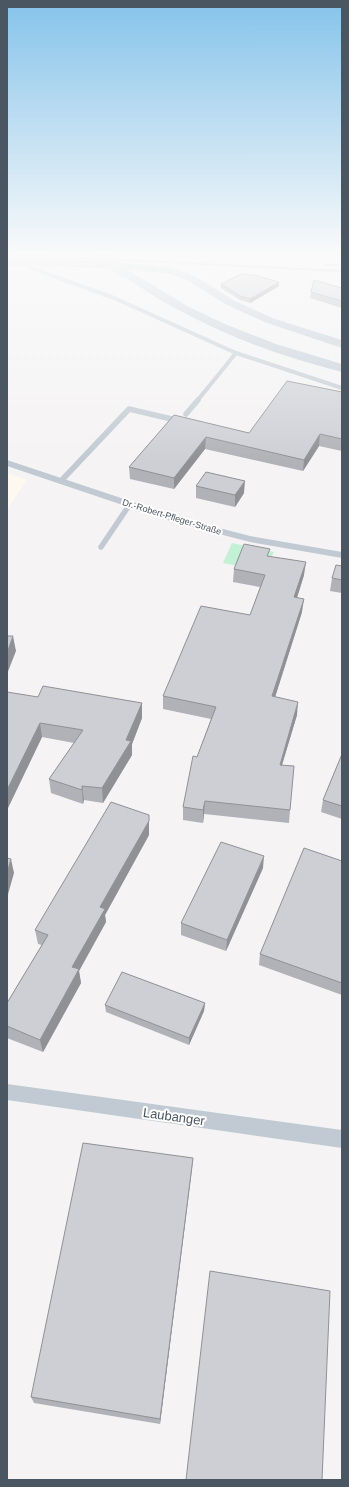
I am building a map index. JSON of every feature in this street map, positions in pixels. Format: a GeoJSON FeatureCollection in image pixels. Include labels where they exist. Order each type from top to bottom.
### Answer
{"type":"FeatureCollection","features":[{"type":"Feature","properties":{"kind":"street"},"geometry":{"type":"LineString","coordinates":[[213,323],[262,344],[342,368]]}},
{"type":"Feature","properties":{"kind":"street"},"geometry":{"type":"LineString","coordinates":[[278,323],[342,344]]}},
{"type":"Feature","properties":{"kind":"street","name":"Dr.-Robert-Pfleger-Straße"},"geometry":{"type":"LineString","coordinates":[[7,463],[177,520],[231,535],[342,555]]}},
{"type":"Feature","properties":{"kind":"street","name":"Laubanger"},"geometry":{"type":"LineString","coordinates":[[7,1092],[342,1139]]}},
{"type":"Feature","properties":{"kind":"lane"},"geometry":{"type":"LineString","coordinates":[[172,323],[236,352],[306,378],[342,388]]}},
{"type":"Feature","properties":{"kind":"lane"},"geometry":{"type":"LineString","coordinates":[[186,414],[236,352]]}},
{"type":"Feature","properties":{"kind":"lane"},"geometry":{"type":"LineString","coordinates":[[61,481],[129,409],[184,421]]}},
{"type":"Feature","properties":{"kind":"lane"},"geometry":{"type":"LineString","coordinates":[[101,547],[130,504]]}},
{"type":"Feature","properties":{"kind":"shaded area"},"geometry":{"type":"Polygon","coordinates":[[[7,473],[27,480],[7,509],[7,473]]]}},
{"type":"Feature","properties":{"kind":"green space"},"geometry":{"type":"Polygon","coordinates":[[[232,543],[274,552],[269,562],[240,566],[223,563],[232,543]]]}},
{"type":"Feature","properties":{"kind":"building"},"geometry":{"type":"Polygon","coordinates":[[[287,381],[342,392],[342,439],[320,434],[304,460],[206,437],[174,478],[129,467],[174,415],[249,433],[287,381]]]}},
{"type":"Feature","properties":{"kind":"building"},"geometry":{"type":"Polygon","coordinates":[[[206,472],[245,481],[235,495],[196,486],[206,472]]]}},
{"type":"Feature","properties":{"kind":"building"},"geometry":{"type":"Polygon","coordinates":[[[244,544],[270,549],[267,556],[306,562],[294,597],[304,599],[272,696],[298,702],[280,765],[294,766],[290,810],[205,801],[203,810],[183,807],[193,756],[197,757],[216,707],[163,696],[201,606],[250,615],[265,575],[234,569],[244,544]]]}},
{"type":"Feature","properties":{"kind":"building"},"geometry":{"type":"Polygon","coordinates":[[[336,565],[342,566],[342,580],[332,578],[336,565]]]}},
{"type":"Feature","properties":{"kind":"building"},"geometry":{"type":"Polygon","coordinates":[[[7,636],[13,636],[7,653],[7,636]]]}},
{"type":"Feature","properties":{"kind":"building"},"geometry":{"type":"Polygon","coordinates":[[[43,686],[142,703],[126,740],[131,741],[102,788],[82,786],[82,790],[49,779],[83,730],[40,723],[7,790],[7,692],[38,697],[43,686]]]}},
{"type":"Feature","properties":{"kind":"building"},"geometry":{"type":"Polygon","coordinates":[[[342,754],[342,806],[323,800],[342,754]]]}},
{"type":"Feature","properties":{"kind":"building"},"geometry":{"type":"Polygon","coordinates":[[[111,802],[149,815],[149,821],[100,907],[105,909],[72,967],[79,969],[40,1040],[7,1026],[7,1003],[48,935],[35,930],[111,802]]]}},
{"type":"Feature","properties":{"kind":"building"},"geometry":{"type":"Polygon","coordinates":[[[221,842],[264,856],[227,940],[181,923],[221,842]]]}},
{"type":"Feature","properties":{"kind":"building"},"geometry":{"type":"Polygon","coordinates":[[[304,848],[342,861],[342,983],[260,954],[304,848]]]}},
{"type":"Feature","properties":{"kind":"building"},"geometry":{"type":"Polygon","coordinates":[[[7,858],[11,859],[7,873],[7,858]]]}},
{"type":"Feature","properties":{"kind":"building"},"geometry":{"type":"Polygon","coordinates":[[[122,972],[205,1003],[189,1038],[105,1005],[122,972]]]}},
{"type":"Feature","properties":{"kind":"building"},"geometry":{"type":"Polygon","coordinates":[[[83,1143],[193,1158],[160,1419],[31,1397],[83,1143]]]}},
{"type":"Feature","properties":{"kind":"building"},"geometry":{"type":"Polygon","coordinates":[[[210,1271],[330,1291],[322,1480],[186,1480],[210,1271]]]}}]}
